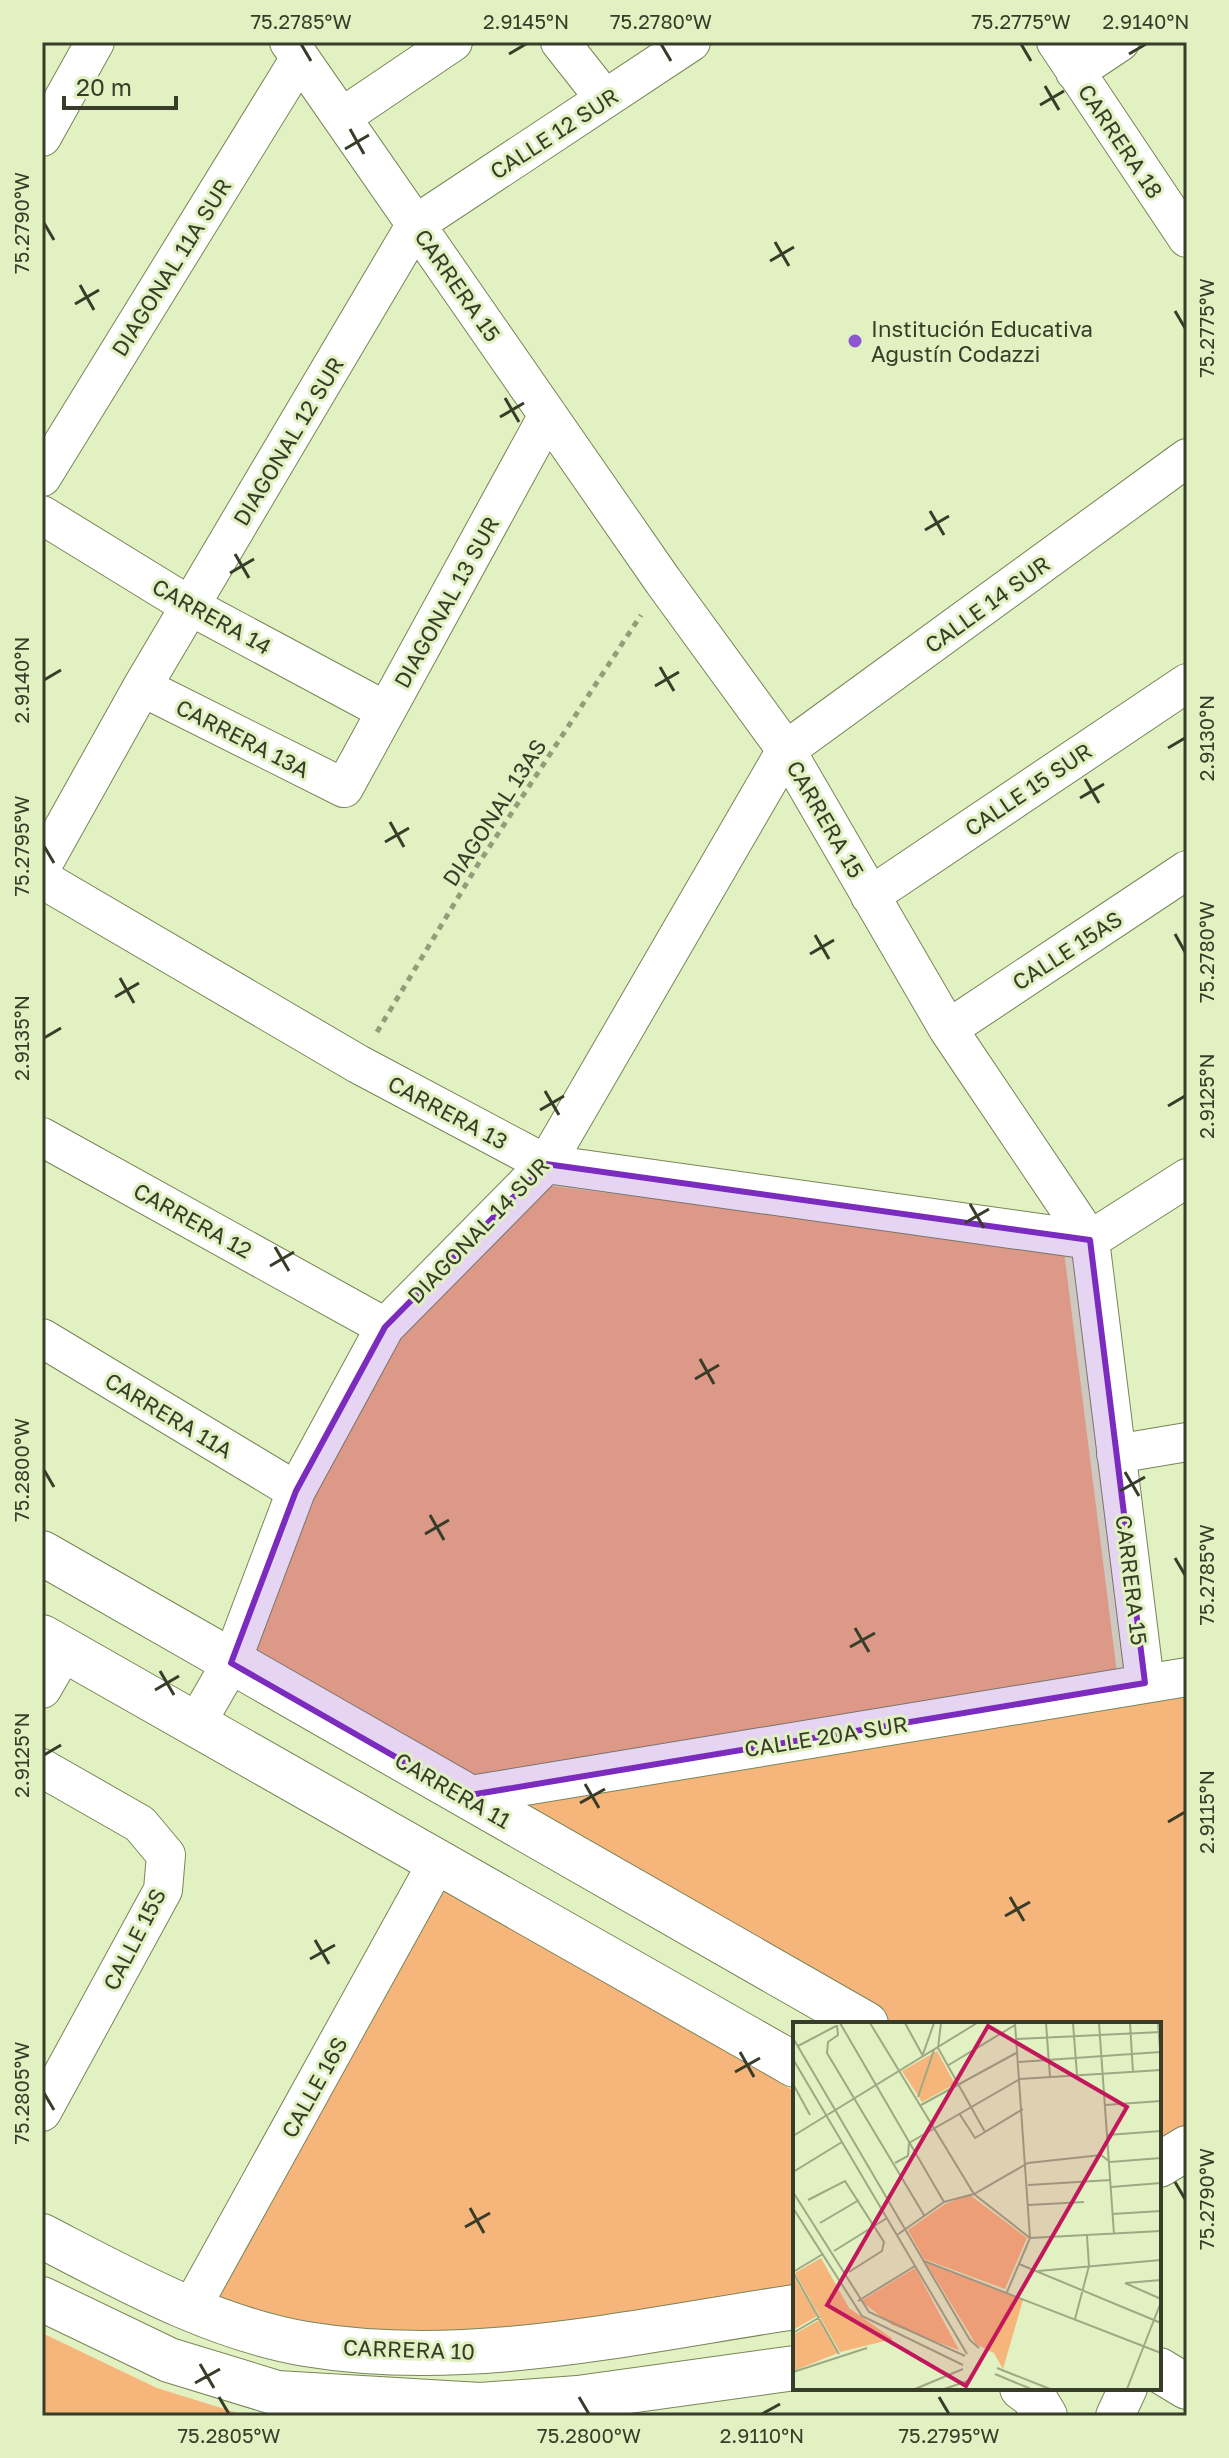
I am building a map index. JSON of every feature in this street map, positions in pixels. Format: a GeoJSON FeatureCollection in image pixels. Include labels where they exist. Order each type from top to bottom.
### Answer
{"type":"FeatureCollection","features":[{"type":"Feature","properties":{"kind":"main road","name":"CARRERA 11"},"geometry":{"type":"LineString","coordinates":[[42,1553],[862,2022]]}},
{"type":"Feature","properties":{"kind":"main road"},"geometry":{"type":"LineString","coordinates":[[53,1643],[197,1722],[437,1863],[793,2064]]}},
{"type":"Feature","properties":{"kind":"main road","name":"CARRERA 10"},"geometry":{"type":"LineString","coordinates":[[42,2236],[190,2310],[304,2344],[381,2351],[494,2351],[793,2307]]}},
{"type":"Feature","properties":{"kind":"main road"},"geometry":{"type":"LineString","coordinates":[[42,2299],[169,2360],[277,2393],[480,2405],[578,2398],[793,2368]]}},
{"type":"Feature","properties":{"kind":"main road"},"geometry":{"type":"LineString","coordinates":[[1161,2371],[1187,2387]]}},
{"type":"Feature","properties":{"kind":"main road"},"geometry":{"type":"LineString","coordinates":[[1025,2390],[1033,2396],[1045,2416]]}},
{"type":"Feature","properties":{"kind":"street"},"geometry":{"type":"LineString","coordinates":[[42,137],[95,42]]}},
{"type":"Feature","properties":{"kind":"street"},"geometry":{"type":"LineString","coordinates":[[342,117],[453,42]]}},
{"type":"Feature","properties":{"kind":"street"},"geometry":{"type":"LineString","coordinates":[[560,42],[605,99]]}},
{"type":"Feature","properties":{"kind":"street","name":"CALLE 12 SUR"},"geometry":{"type":"LineString","coordinates":[[416,224],[691,42]]}},
{"type":"Feature","properties":{"kind":"street"},"geometry":{"type":"LineString","coordinates":[[1065,57],[1120,42]]}},
{"type":"Feature","properties":{"kind":"street","name":"CARRERA 15"},"geometry":{"type":"LineString","coordinates":[[295,50],[663,581],[786,750],[948,1029],[1090,1240],[1145,1683]]}},
{"type":"Feature","properties":{"kind":"street","name":"DIAGONAL 11A SUR"},"geometry":{"type":"LineString","coordinates":[[42,477],[295,50]]}},
{"type":"Feature","properties":{"kind":"street","name":"CARRERA 18"},"geometry":{"type":"LineString","coordinates":[[1065,57],[1187,238]]}},
{"type":"Feature","properties":{"kind":"street","name":"DIAGONAL 12 SUR"},"geometry":{"type":"LineString","coordinates":[[42,866],[142,687],[416,224]]}},
{"type":"Feature","properties":{"kind":"street","name":"DIAGONAL 13 SUR"},"geometry":{"type":"LineString","coordinates":[[344,788],[548,415]]}},
{"type":"Feature","properties":{"kind":"street","name":"CALLE 14 SUR"},"geometry":{"type":"LineString","coordinates":[[786,750],[1187,458]]}},
{"type":"Feature","properties":{"kind":"street","name":"CARRERA 14"},"geometry":{"type":"LineString","coordinates":[[42,515],[190,606],[386,711]]}},
{"type":"Feature","properties":{"kind":"street","name":"CALLE 15 SUR"},"geometry":{"type":"LineString","coordinates":[[870,896],[1187,683]]}},
{"type":"Feature","properties":{"kind":"street","name":"CARRERA 13A"},"geometry":{"type":"LineString","coordinates":[[142,687],[344,788]]}},
{"type":"Feature","properties":{"kind":"street","name":"DIAGONAL 14 SUR"},"geometry":{"type":"LineString","coordinates":[[197,1722],[231,1663],[296,1491],[385,1327],[546,1164],[786,750]]}},
{"type":"Feature","properties":{"kind":"street","name":"CALLE 15AS"},"geometry":{"type":"LineString","coordinates":[[948,1029],[1187,870]]}},
{"type":"Feature","properties":{"kind":"street","name":"CARRERA 13"},"geometry":{"type":"LineString","coordinates":[[42,879],[358,1064],[546,1164],[1090,1240]]}},
{"type":"Feature","properties":{"kind":"street","name":"CARRERA 12"},"geometry":{"type":"LineString","coordinates":[[42,1137],[385,1327]]}},
{"type":"Feature","properties":{"kind":"street"},"geometry":{"type":"LineString","coordinates":[[1090,1240],[1187,1178]]}},
{"type":"Feature","properties":{"kind":"street","name":"CARRERA 11A"},"geometry":{"type":"LineString","coordinates":[[42,1338],[296,1491]]}},
{"type":"Feature","properties":{"kind":"street"},"geometry":{"type":"LineString","coordinates":[[1116,1454],[1187,1442]]}},
{"type":"Feature","properties":{"kind":"street"},"geometry":{"type":"LineString","coordinates":[[42,1689],[53,1643]]}},
{"type":"Feature","properties":{"kind":"street","name":"CALLE 20A SUR"},"geometry":{"type":"LineString","coordinates":[[464,1796],[1187,1677]]}},
{"type":"Feature","properties":{"kind":"street","name":"CALLE 15S"},"geometry":{"type":"LineString","coordinates":[[42,1768],[140,1824],[166,1855],[163,1890],[42,2112]]}},
{"type":"Feature","properties":{"kind":"street","name":"CALLE 16S"},"geometry":{"type":"LineString","coordinates":[[190,2310],[437,1863]]}},
{"type":"Feature","properties":{"kind":"street"},"geometry":{"type":"LineString","coordinates":[[1115,2416],[1127,2390]]}},
{"type":"Feature","properties":{"kind":"path","name":"DIAGONAL 13AS"},"geometry":{"type":"LineString","coordinates":[[358,1064],[477,866],[663,581]]}},
{"type":"Feature","properties":{"kind":"highlighted area"},"geometry":{"type":"Polygon","coordinates":[[[546,1164],[1090,1240],[1145,1683],[464,1796],[231,1663],[296,1491],[385,1327],[546,1164]]]}},
{"type":"Feature","properties":{"kind":"shaded area"},"geometry":{"type":"Polygon","coordinates":[[[529,1183],[1064,1251],[1117,1673],[470,1781],[249,1654],[311,1491],[395,1335],[529,1183]]]}},
{"type":"Feature","properties":{"kind":"shaded area"},"geometry":{"type":"Polygon","coordinates":[[[1187,1686],[1187,2141],[1161,2147],[1161,2022],[888,2022],[498,1801],[1187,1686]]]}},
{"type":"Feature","properties":{"kind":"shaded area"},"geometry":{"type":"Polygon","coordinates":[[[443,1871],[793,2091],[793,2289],[505,2337],[313,2330],[212,2301],[443,1871]]]}},
{"type":"Feature","properties":{"kind":"shaded area"},"geometry":{"type":"Polygon","coordinates":[[[42,2333],[157,2388],[247,2416],[42,2416],[42,2333]]]}},
{"type":"Feature","properties":{"kind":"place","name":"Institución Educativa Agustín Codazzi"},"geometry":{"type":"Point","coordinates":[855,341]}}]}
